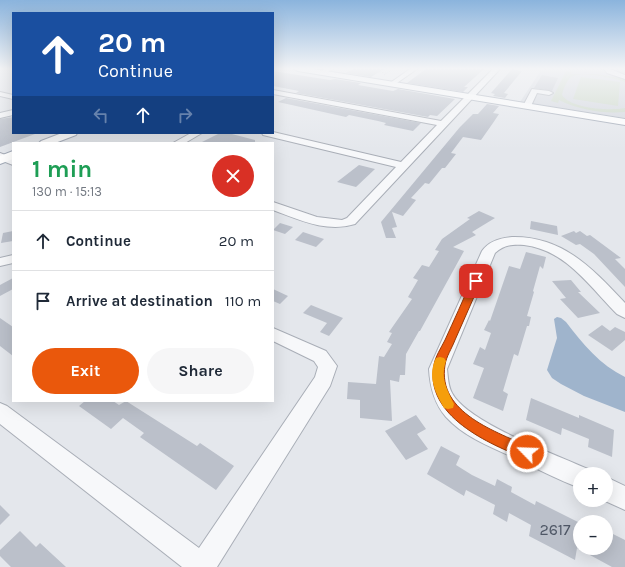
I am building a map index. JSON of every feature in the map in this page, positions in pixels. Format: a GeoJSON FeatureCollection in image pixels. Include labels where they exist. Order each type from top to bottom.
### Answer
{"type":"FeatureCollection","features":[{"type":"Feature","properties":{"kind":"main road"},"geometry":{"type":"LineString","coordinates":[[459,95],[625,122]]}},
{"type":"Feature","properties":{"kind":"main road"},"geometry":{"type":"LineString","coordinates":[[48,142],[69,134]]}},
{"type":"Feature","properties":{"kind":"street"},"geometry":{"type":"LineString","coordinates":[[283,95],[443,124]]}},
{"type":"Feature","properties":{"kind":"street"},"geometry":{"type":"LineString","coordinates":[[527,106],[533,95]]}},
{"type":"Feature","properties":{"kind":"street"},"geometry":{"type":"LineString","coordinates":[[274,206],[329,224],[345,223],[353,219],[468,97]]}},
{"type":"Feature","properties":{"kind":"street"},"geometry":{"type":"LineString","coordinates":[[0,116],[12,112]]}},
{"type":"Feature","properties":{"kind":"street"},"geometry":{"type":"LineString","coordinates":[[180,142],[196,134]]}},
{"type":"Feature","properties":{"kind":"street"},"geometry":{"type":"LineString","coordinates":[[270,134],[404,166]]}},
{"type":"Feature","properties":{"kind":"street"},"geometry":{"type":"LineString","coordinates":[[573,474],[471,425],[460,418],[443,396],[438,379],[438,369],[490,251],[496,245],[506,242],[527,241],[542,244],[570,256],[625,312]]}},
{"type":"Feature","properties":{"kind":"street"},"geometry":{"type":"LineString","coordinates":[[0,262],[12,259]]}},
{"type":"Feature","properties":{"kind":"street"},"geometry":{"type":"LineString","coordinates":[[0,412],[202,567],[323,380],[328,366],[320,356],[274,334]]}},
{"type":"Feature","properties":{"kind":"street"},"geometry":{"type":"LineString","coordinates":[[613,492],[625,498]]}},
{"type":"Feature","properties":{"kind":"shaded area"},"geometry":{"type":"Polygon","coordinates":[[[524,95],[625,95],[625,118],[520,102],[524,95]]]}},
{"type":"Feature","properties":{"kind":"green space"},"geometry":{"type":"Polygon","coordinates":[[[554,95],[562,95],[567,100],[582,106],[601,109],[625,108],[625,112],[592,110],[559,100],[558,103],[551,101],[554,95]]]}},
{"type":"Feature","properties":{"kind":"green space"},"geometry":{"type":"Polygon","coordinates":[[[574,95],[619,95],[618,106],[573,99],[574,95]]]}},
{"type":"Feature","properties":{"kind":"water"},"geometry":{"type":"Polygon","coordinates":[[[557,317],[566,322],[600,360],[625,377],[625,412],[584,396],[552,378],[547,370],[557,338],[554,319],[557,317]]]}},
{"type":"Feature","properties":{"kind":"building"},"geometry":{"type":"Polygon","coordinates":[[[310,95],[435,95],[455,99],[437,116],[430,115],[428,117],[310,95]]]}},
{"type":"Feature","properties":{"kind":"building"},"geometry":{"type":"Polygon","coordinates":[[[494,95],[507,95],[505,98],[494,95]]]}},
{"type":"Feature","properties":{"kind":"building"},"geometry":{"type":"Polygon","coordinates":[[[286,98],[421,123],[413,131],[384,125],[386,123],[378,121],[349,115],[346,117],[278,102],[286,98]]]}},
{"type":"Feature","properties":{"kind":"building"},"geometry":{"type":"Polygon","coordinates":[[[487,104],[499,106],[493,113],[499,114],[481,140],[463,137],[451,153],[456,154],[429,184],[425,183],[411,198],[416,200],[403,216],[392,212],[397,227],[392,228],[396,238],[386,238],[381,222],[460,127],[473,114],[478,114],[487,104]]]}},
{"type":"Feature","properties":{"kind":"building"},"geometry":{"type":"Polygon","coordinates":[[[12,117],[12,134],[35,134],[0,147],[0,119],[12,117]]]}},
{"type":"Feature","properties":{"kind":"building"},"geometry":{"type":"Polygon","coordinates":[[[218,134],[232,134],[255,140],[255,142],[202,142],[218,134]]]}},
{"type":"Feature","properties":{"kind":"building"},"geometry":{"type":"Polygon","coordinates":[[[359,165],[375,169],[356,187],[337,182],[359,165]]]}},
{"type":"Feature","properties":{"kind":"building"},"geometry":{"type":"Polygon","coordinates":[[[479,211],[495,218],[472,232],[476,235],[453,247],[464,251],[406,354],[405,375],[400,375],[399,382],[390,380],[392,421],[360,418],[360,400],[347,399],[348,382],[376,384],[379,356],[384,357],[392,344],[387,342],[392,333],[389,332],[412,299],[408,297],[418,280],[413,278],[422,265],[429,267],[439,251],[435,250],[442,239],[470,219],[467,218],[479,211]]]}},
{"type":"Feature","properties":{"kind":"building"},"geometry":{"type":"Polygon","coordinates":[[[531,221],[557,226],[558,235],[530,229],[531,221]]]}},
{"type":"Feature","properties":{"kind":"building"},"geometry":{"type":"Polygon","coordinates":[[[280,223],[293,227],[285,234],[274,230],[280,223]]]}},
{"type":"Feature","properties":{"kind":"building"},"geometry":{"type":"Polygon","coordinates":[[[12,231],[12,241],[1,243],[3,233],[12,231]]]}},
{"type":"Feature","properties":{"kind":"building"},"geometry":{"type":"Polygon","coordinates":[[[574,231],[576,233],[580,231],[587,236],[590,235],[621,258],[615,259],[625,269],[625,287],[594,254],[580,244],[576,245],[561,236],[574,231]]]}},
{"type":"Feature","properties":{"kind":"building"},"geometry":{"type":"Polygon","coordinates":[[[303,232],[324,239],[316,247],[295,240],[303,232]]]}},
{"type":"Feature","properties":{"kind":"building"},"geometry":{"type":"Polygon","coordinates":[[[526,252],[546,257],[543,269],[540,266],[533,291],[534,292],[527,316],[531,317],[529,326],[527,326],[518,356],[514,354],[503,391],[508,394],[503,411],[473,398],[484,368],[473,364],[480,347],[485,350],[491,333],[484,330],[489,320],[490,321],[509,266],[520,269],[526,252]]]}},
{"type":"Feature","properties":{"kind":"building"},"geometry":{"type":"Polygon","coordinates":[[[12,279],[12,290],[0,296],[0,285],[12,279]]]}},
{"type":"Feature","properties":{"kind":"building"},"geometry":{"type":"Polygon","coordinates":[[[571,280],[581,292],[578,292],[600,313],[578,318],[560,299],[566,298],[552,281],[571,280]]]}},
{"type":"Feature","properties":{"kind":"building"},"geometry":{"type":"Polygon","coordinates":[[[274,289],[288,296],[280,304],[274,301],[274,289]]]}},
{"type":"Feature","properties":{"kind":"building"},"geometry":{"type":"Polygon","coordinates":[[[311,305],[343,318],[329,336],[320,332],[327,323],[303,313],[311,305]]]}},
{"type":"Feature","properties":{"kind":"building"},"geometry":{"type":"Polygon","coordinates":[[[0,318],[12,326],[12,355],[0,346],[0,318]]]}},
{"type":"Feature","properties":{"kind":"building"},"geometry":{"type":"Polygon","coordinates":[[[602,325],[610,331],[615,327],[625,332],[625,340],[612,351],[588,335],[602,325]]]}},
{"type":"Feature","properties":{"kind":"building"},"geometry":{"type":"Polygon","coordinates":[[[531,398],[579,418],[579,415],[614,430],[612,457],[588,447],[589,439],[562,428],[561,435],[526,420],[531,398]]]}},
{"type":"Feature","properties":{"kind":"building"},"geometry":{"type":"Polygon","coordinates":[[[84,402],[114,402],[119,405],[128,402],[197,446],[200,443],[234,466],[216,490],[140,437],[144,433],[123,418],[111,429],[79,406],[84,402]]]}},
{"type":"Feature","properties":{"kind":"building"},"geometry":{"type":"Polygon","coordinates":[[[416,415],[426,429],[417,434],[428,449],[406,460],[385,431],[416,415]]]}},
{"type":"Feature","properties":{"kind":"building"},"geometry":{"type":"Polygon","coordinates":[[[441,446],[460,456],[456,465],[472,475],[495,486],[497,479],[512,487],[511,492],[535,505],[536,501],[573,520],[573,555],[576,555],[575,560],[529,536],[531,525],[509,513],[507,522],[493,514],[495,505],[466,490],[464,496],[427,474],[441,446]]]}},
{"type":"Feature","properties":{"kind":"building"},"geometry":{"type":"Polygon","coordinates":[[[0,505],[10,515],[0,525],[0,505]]]}},
{"type":"Feature","properties":{"kind":"building"},"geometry":{"type":"Polygon","coordinates":[[[20,531],[36,547],[40,543],[66,567],[11,567],[0,556],[0,550],[20,531]]]}},
{"type":"Feature","properties":{"kind":"building"},"geometry":{"type":"Polygon","coordinates":[[[613,534],[625,540],[625,567],[612,567],[590,555],[613,555],[613,534]]]}},
{"type":"Feature","properties":{"kind":"slow traffic"},"geometry":{"type":"LineString","coordinates":[[440,361],[438,379],[440,390],[448,404]]}},
{"type":"Feature","properties":{"kind":"route"},"geometry":{"type":"LineString","coordinates":[[476,281],[439,363],[438,379],[440,390],[450,407],[460,418],[480,431],[527,452]]}}]}
